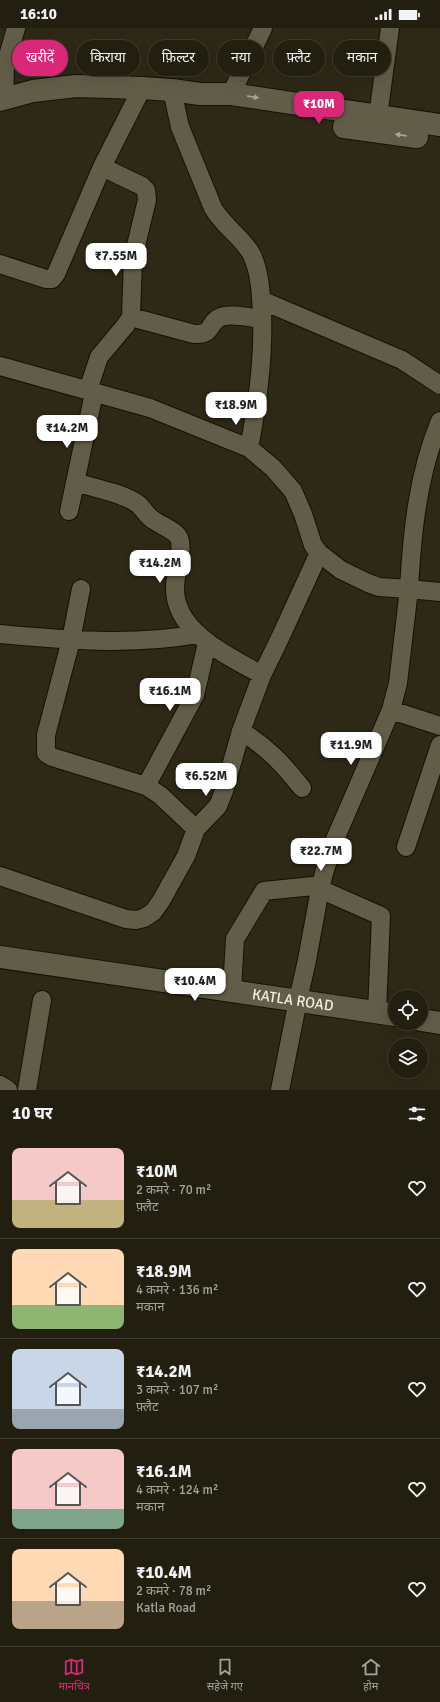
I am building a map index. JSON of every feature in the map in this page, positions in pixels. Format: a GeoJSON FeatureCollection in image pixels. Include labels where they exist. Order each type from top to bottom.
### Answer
{"type":"FeatureCollection","features":[{"type":"Feature","properties":{"kind":"main road"},"geometry":{"type":"LineString","coordinates":[[2,100],[33,91],[76,86],[142,88],[200,94],[231,94],[440,125]]}},
{"type":"Feature","properties":{"kind":"main road"},"geometry":{"type":"LineString","coordinates":[[200,94],[229,108],[440,140]]}},
{"type":"Feature","properties":{"kind":"main road","name":"KATLA ROAD"},"geometry":{"type":"LineString","coordinates":[[0,957],[232,990],[386,1014]]}},
{"type":"Feature","properties":{"kind":"main road"},"geometry":{"type":"LineString","coordinates":[[428,1021],[440,1023]]}},
{"type":"Feature","properties":{"kind":"street"},"geometry":{"type":"LineString","coordinates":[[2,100],[5,67],[16,28]]}},
{"type":"Feature","properties":{"kind":"street"},"geometry":{"type":"LineString","coordinates":[[231,94],[263,28]]}},
{"type":"Feature","properties":{"kind":"street"},"geometry":{"type":"LineString","coordinates":[[378,116],[390,28]]}},
{"type":"Feature","properties":{"kind":"street"},"geometry":{"type":"LineString","coordinates":[[0,264],[46,279],[52,279],[61,264],[102,167],[142,88]]}},
{"type":"Feature","properties":{"kind":"street"},"geometry":{"type":"LineString","coordinates":[[172,90],[180,127],[204,189],[219,219],[247,248],[252,256],[260,283],[263,343],[260,383],[249,448]]}},
{"type":"Feature","properties":{"kind":"street"},"geometry":{"type":"LineString","coordinates":[[69,511],[91,391],[99,357],[131,317],[132,258],[148,200],[146,190],[142,186],[102,167]]}},
{"type":"Feature","properties":{"kind":"street"},"geometry":{"type":"LineString","coordinates":[[261,300],[402,360],[440,385]]}},
{"type":"Feature","properties":{"kind":"street"},"geometry":{"type":"LineString","coordinates":[[131,317],[194,334],[202,334],[208,331],[220,317],[262,318]]}},
{"type":"Feature","properties":{"kind":"street"},"geometry":{"type":"LineString","coordinates":[[0,366],[150,408],[249,448],[273,468],[293,491],[303,514],[313,544],[319,554],[341,570],[378,587],[440,592]]}},
{"type":"Feature","properties":{"kind":"street"},"geometry":{"type":"LineString","coordinates":[[280,1090],[320,889],[333,844],[392,710],[398,682],[409,589],[411,549],[419,499],[428,455],[440,421]]}},
{"type":"Feature","properties":{"kind":"street"},"geometry":{"type":"LineString","coordinates":[[75,482],[127,498],[139,505],[153,520],[176,534],[180,540],[180,552],[175,588],[179,610],[202,639],[262,675]]}},
{"type":"Feature","properties":{"kind":"street"},"geometry":{"type":"LineString","coordinates":[[0,876],[126,919],[136,920],[144,918],[153,912],[161,901],[186,856],[196,829],[218,806],[224,791],[241,731],[262,675],[319,554]]}},
{"type":"Feature","properties":{"kind":"street"},"geometry":{"type":"LineString","coordinates":[[80,589],[71,640],[50,714],[46,735],[46,753],[52,757],[146,786],[160,795],[196,829]]}},
{"type":"Feature","properties":{"kind":"street"},"geometry":{"type":"LineString","coordinates":[[0,634],[114,642],[176,638],[202,639]]}},
{"type":"Feature","properties":{"kind":"street"},"geometry":{"type":"LineString","coordinates":[[146,786],[195,695],[202,639]]}},
{"type":"Feature","properties":{"kind":"street"},"geometry":{"type":"LineString","coordinates":[[392,710],[440,726]]}},
{"type":"Feature","properties":{"kind":"street"},"geometry":{"type":"LineString","coordinates":[[241,731],[260,743],[272,753],[302,788]]}},
{"type":"Feature","properties":{"kind":"street"},"geometry":{"type":"LineString","coordinates":[[406,847],[440,745]]}},
{"type":"Feature","properties":{"kind":"street"},"geometry":{"type":"LineString","coordinates":[[232,990],[235,939],[264,891],[313,886],[382,916],[386,1014]]}},
{"type":"Feature","properties":{"kind":"street"},"geometry":{"type":"LineString","coordinates":[[27,1090],[42,1000]]}},
{"type":"Feature","properties":{"kind":"street"},"geometry":{"type":"LineString","coordinates":[[0,1085],[8,1090]]}}]}
